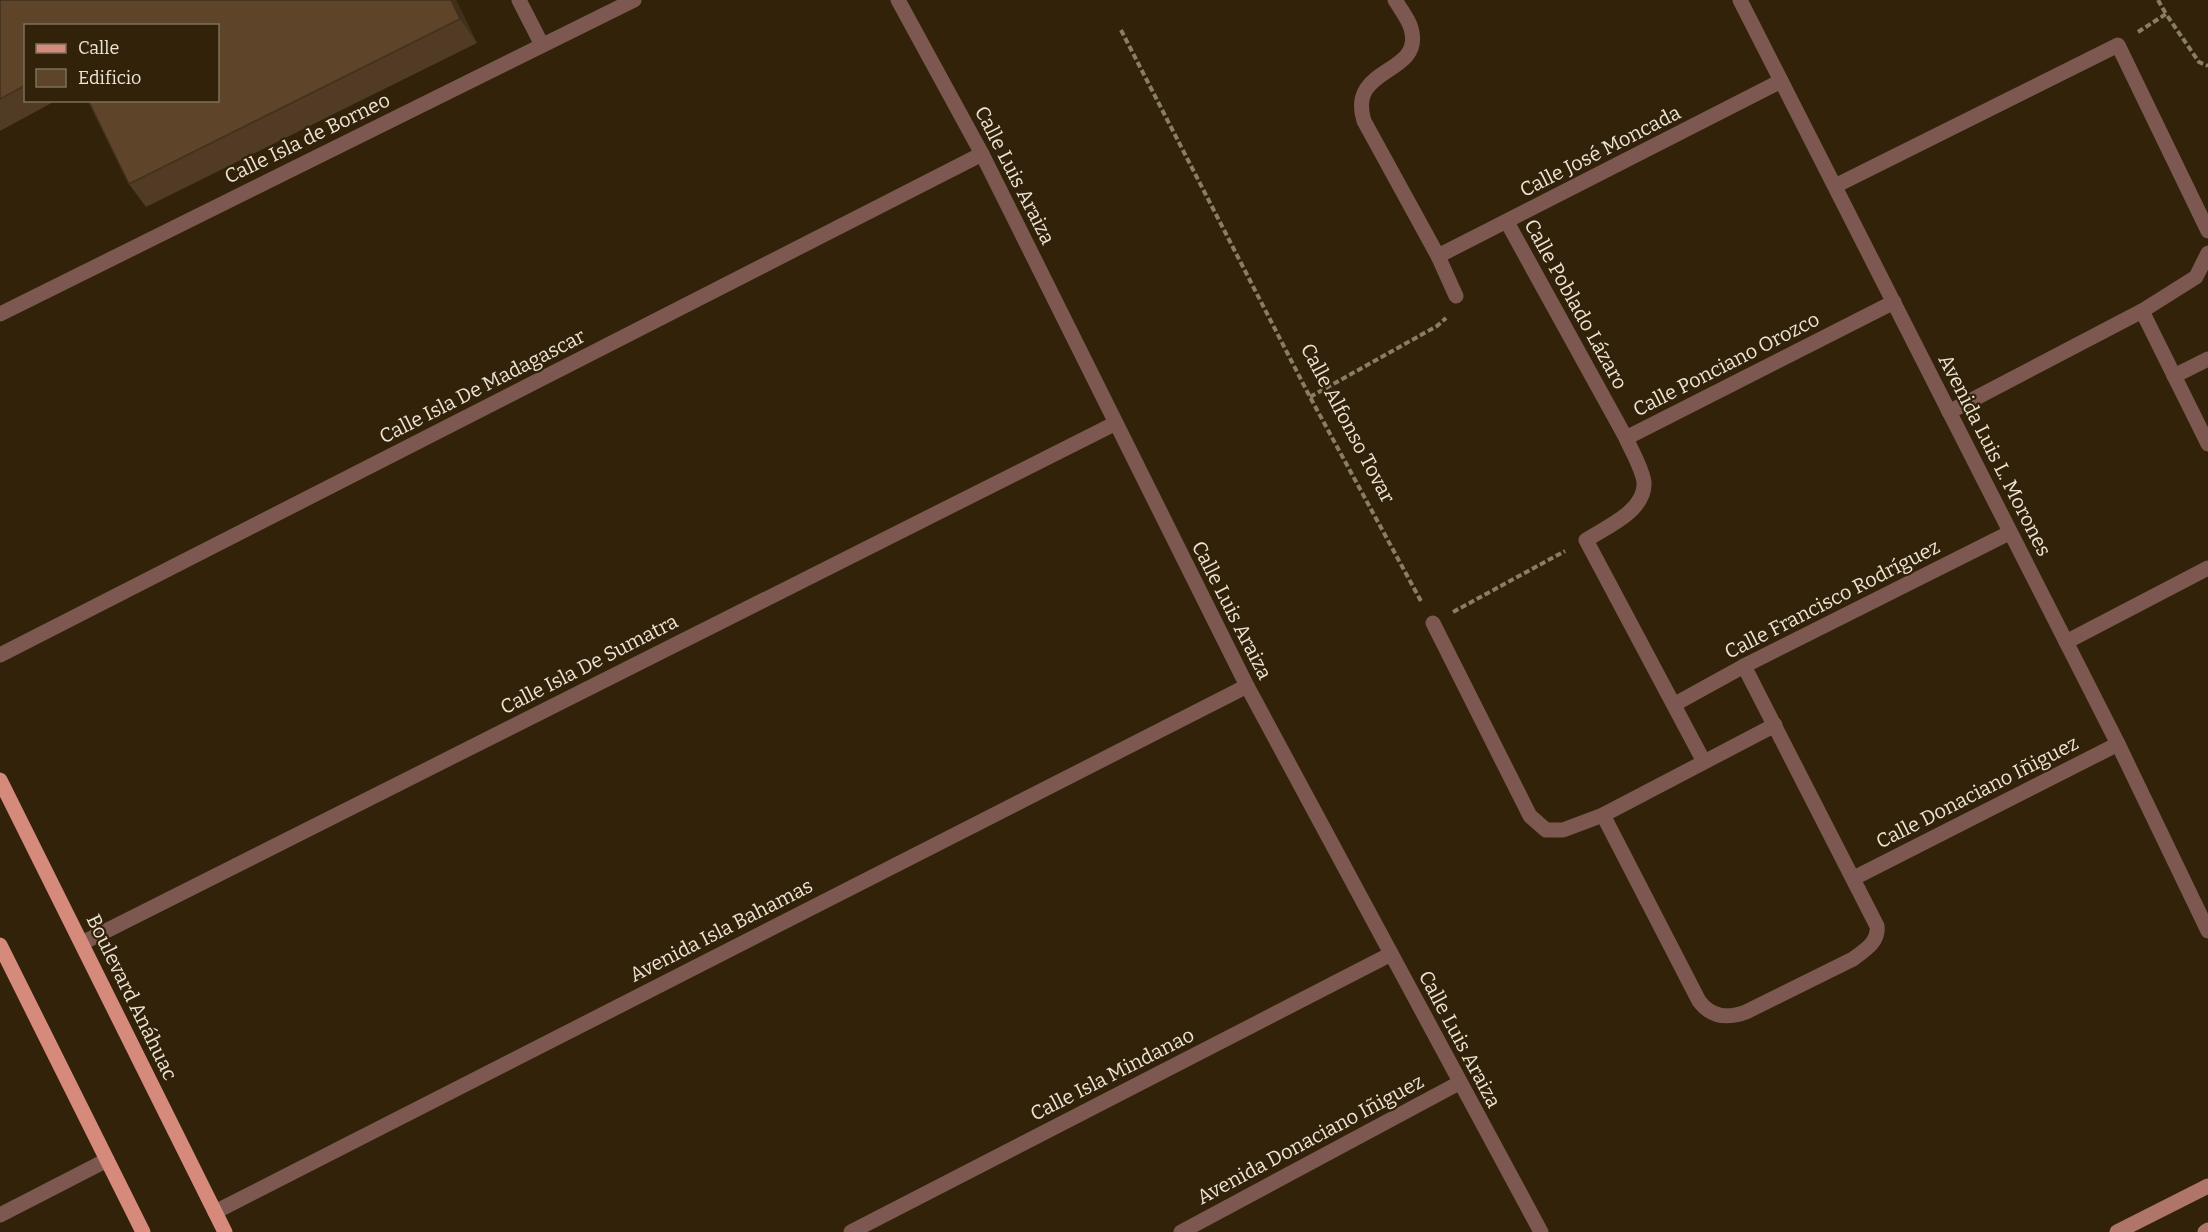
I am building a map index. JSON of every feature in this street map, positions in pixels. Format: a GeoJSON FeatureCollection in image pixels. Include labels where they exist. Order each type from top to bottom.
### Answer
{"type":"FeatureCollection","features":[{"type":"Feature","properties":{"kind":"main road","name":"Boulevard Anáhuac"},"geometry":{"type":"LineString","coordinates":[[0,780],[225,1232]]}},
{"type":"Feature","properties":{"kind":"main road"},"geometry":{"type":"LineString","coordinates":[[0,945],[143,1232]]}},
{"type":"Feature","properties":{"kind":"street"},"geometry":{"type":"LineString","coordinates":[[519,0],[542,45]]}},
{"type":"Feature","properties":{"kind":"street","name":"Calle Isla de Borneo"},"geometry":{"type":"LineString","coordinates":[[0,314],[634,0]]}},
{"type":"Feature","properties":{"kind":"street","name":"Calle Luis Araiza"},"geometry":{"type":"LineString","coordinates":[[898,0],[982,154],[1114,424],[1247,686],[1541,1232]]}},
{"type":"Feature","properties":{"kind":"street"},"geometry":{"type":"LineString","coordinates":[[1395,0],[1412,30],[1413,41],[1408,54],[1369,84],[1362,95],[1359,107],[1364,121],[1438,256],[1456,296]]}},
{"type":"Feature","properties":{"kind":"street","name":"Avenida Luis L. Morones"},"geometry":{"type":"LineString","coordinates":[[1740,0],[2118,744],[2208,931]]}},
{"type":"Feature","properties":{"kind":"street"},"geometry":{"type":"LineString","coordinates":[[1835,186],[2118,45],[2208,231]]}},
{"type":"Feature","properties":{"kind":"street","name":"Calle José Moncada"},"geometry":{"type":"LineString","coordinates":[[1438,256],[1781,81]]}},
{"type":"Feature","properties":{"kind":"street","name":"Calle Isla De Madagascar"},"geometry":{"type":"LineString","coordinates":[[0,655],[982,154]]}},
{"type":"Feature","properties":{"kind":"street","name":"Calle Poblado Lázaro"},"geometry":{"type":"LineString","coordinates":[[1507,222],[1626,438]]}},
{"type":"Feature","properties":{"kind":"street"},"geometry":{"type":"LineString","coordinates":[[1949,412],[2142,311],[2196,277],[2208,258],[2208,253]]}},
{"type":"Feature","properties":{"kind":"street","name":"Calle Ponciano Orozco"},"geometry":{"type":"LineString","coordinates":[[1586,540],[1629,512],[1643,491],[1640,470],[1626,438],[1894,302]]}},
{"type":"Feature","properties":{"kind":"street"},"geometry":{"type":"LineString","coordinates":[[2142,311],[2208,444]]}},
{"type":"Feature","properties":{"kind":"street"},"geometry":{"type":"LineString","coordinates":[[2175,376],[2208,359]]}},
{"type":"Feature","properties":{"kind":"street","name":"Calle Isla De Sumatra"},"geometry":{"type":"LineString","coordinates":[[82,943],[1114,424]]}},
{"type":"Feature","properties":{"kind":"street","name":"Calle Francisco Rodríguez"},"geometry":{"type":"LineString","coordinates":[[1675,704],[1744,666],[2010,533]]}},
{"type":"Feature","properties":{"kind":"street"},"geometry":{"type":"LineString","coordinates":[[1586,540],[1704,760]]}},
{"type":"Feature","properties":{"kind":"street"},"geometry":{"type":"LineString","coordinates":[[2066,642],[2208,568]]}},
{"type":"Feature","properties":{"kind":"street"},"geometry":{"type":"LineString","coordinates":[[1433,623],[1530,816],[1546,830],[1563,830],[1603,815],[1774,725]]}},
{"type":"Feature","properties":{"kind":"street"},"geometry":{"type":"LineString","coordinates":[[1603,815],[1706,1010],[1718,1015],[1733,1016],[1746,1012],[1853,959],[1869,948],[1878,933],[1877,926],[1744,666]]}},
{"type":"Feature","properties":{"kind":"street","name":"Avenida Isla Bahamas"},"geometry":{"type":"LineString","coordinates":[[215,1212],[1247,686]]}},
{"type":"Feature","properties":{"kind":"street","name":"Calle Donaciano Iñiguez"},"geometry":{"type":"LineString","coordinates":[[1854,878],[2118,744]]}},
{"type":"Feature","properties":{"kind":"street","name":"Calle Isla Mindanao"},"geometry":{"type":"LineString","coordinates":[[851,1232],[1391,954]]}},
{"type":"Feature","properties":{"kind":"street","name":"Avenida Donaciano Iñiguez"},"geometry":{"type":"LineString","coordinates":[[1181,1232],[1459,1083]]}},
{"type":"Feature","properties":{"kind":"street"},"geometry":{"type":"LineString","coordinates":[[0,1215],[107,1160]]}},
{"type":"Feature","properties":{"kind":"street"},"geometry":{"type":"LineString","coordinates":[[2117,1232],[2208,1186]]}},
{"type":"Feature","properties":{"kind":"path"},"geometry":{"type":"LineString","coordinates":[[2158,0],[2199,62],[2208,66]]}},
{"type":"Feature","properties":{"kind":"path"},"geometry":{"type":"LineString","coordinates":[[2118,45],[2166,14]]}},
{"type":"Feature","properties":{"kind":"path","name":"Calle Alfonso Tovar"},"geometry":{"type":"LineString","coordinates":[[1121,30],[1310,397],[1433,623]]}},
{"type":"Feature","properties":{"kind":"path"},"geometry":{"type":"LineString","coordinates":[[1310,397],[1437,326],[1454,312],[1456,296]]}},
{"type":"Feature","properties":{"kind":"path"},"geometry":{"type":"LineString","coordinates":[[1433,623],[1586,540]]}},
{"type":"Feature","properties":{"kind":"building"},"geometry":{"type":"Polygon","coordinates":[[[0,0],[451,0],[460,19],[129,184],[89,102],[219,102],[219,24],[24,24],[24,86],[0,99],[0,0]]]}}]}
